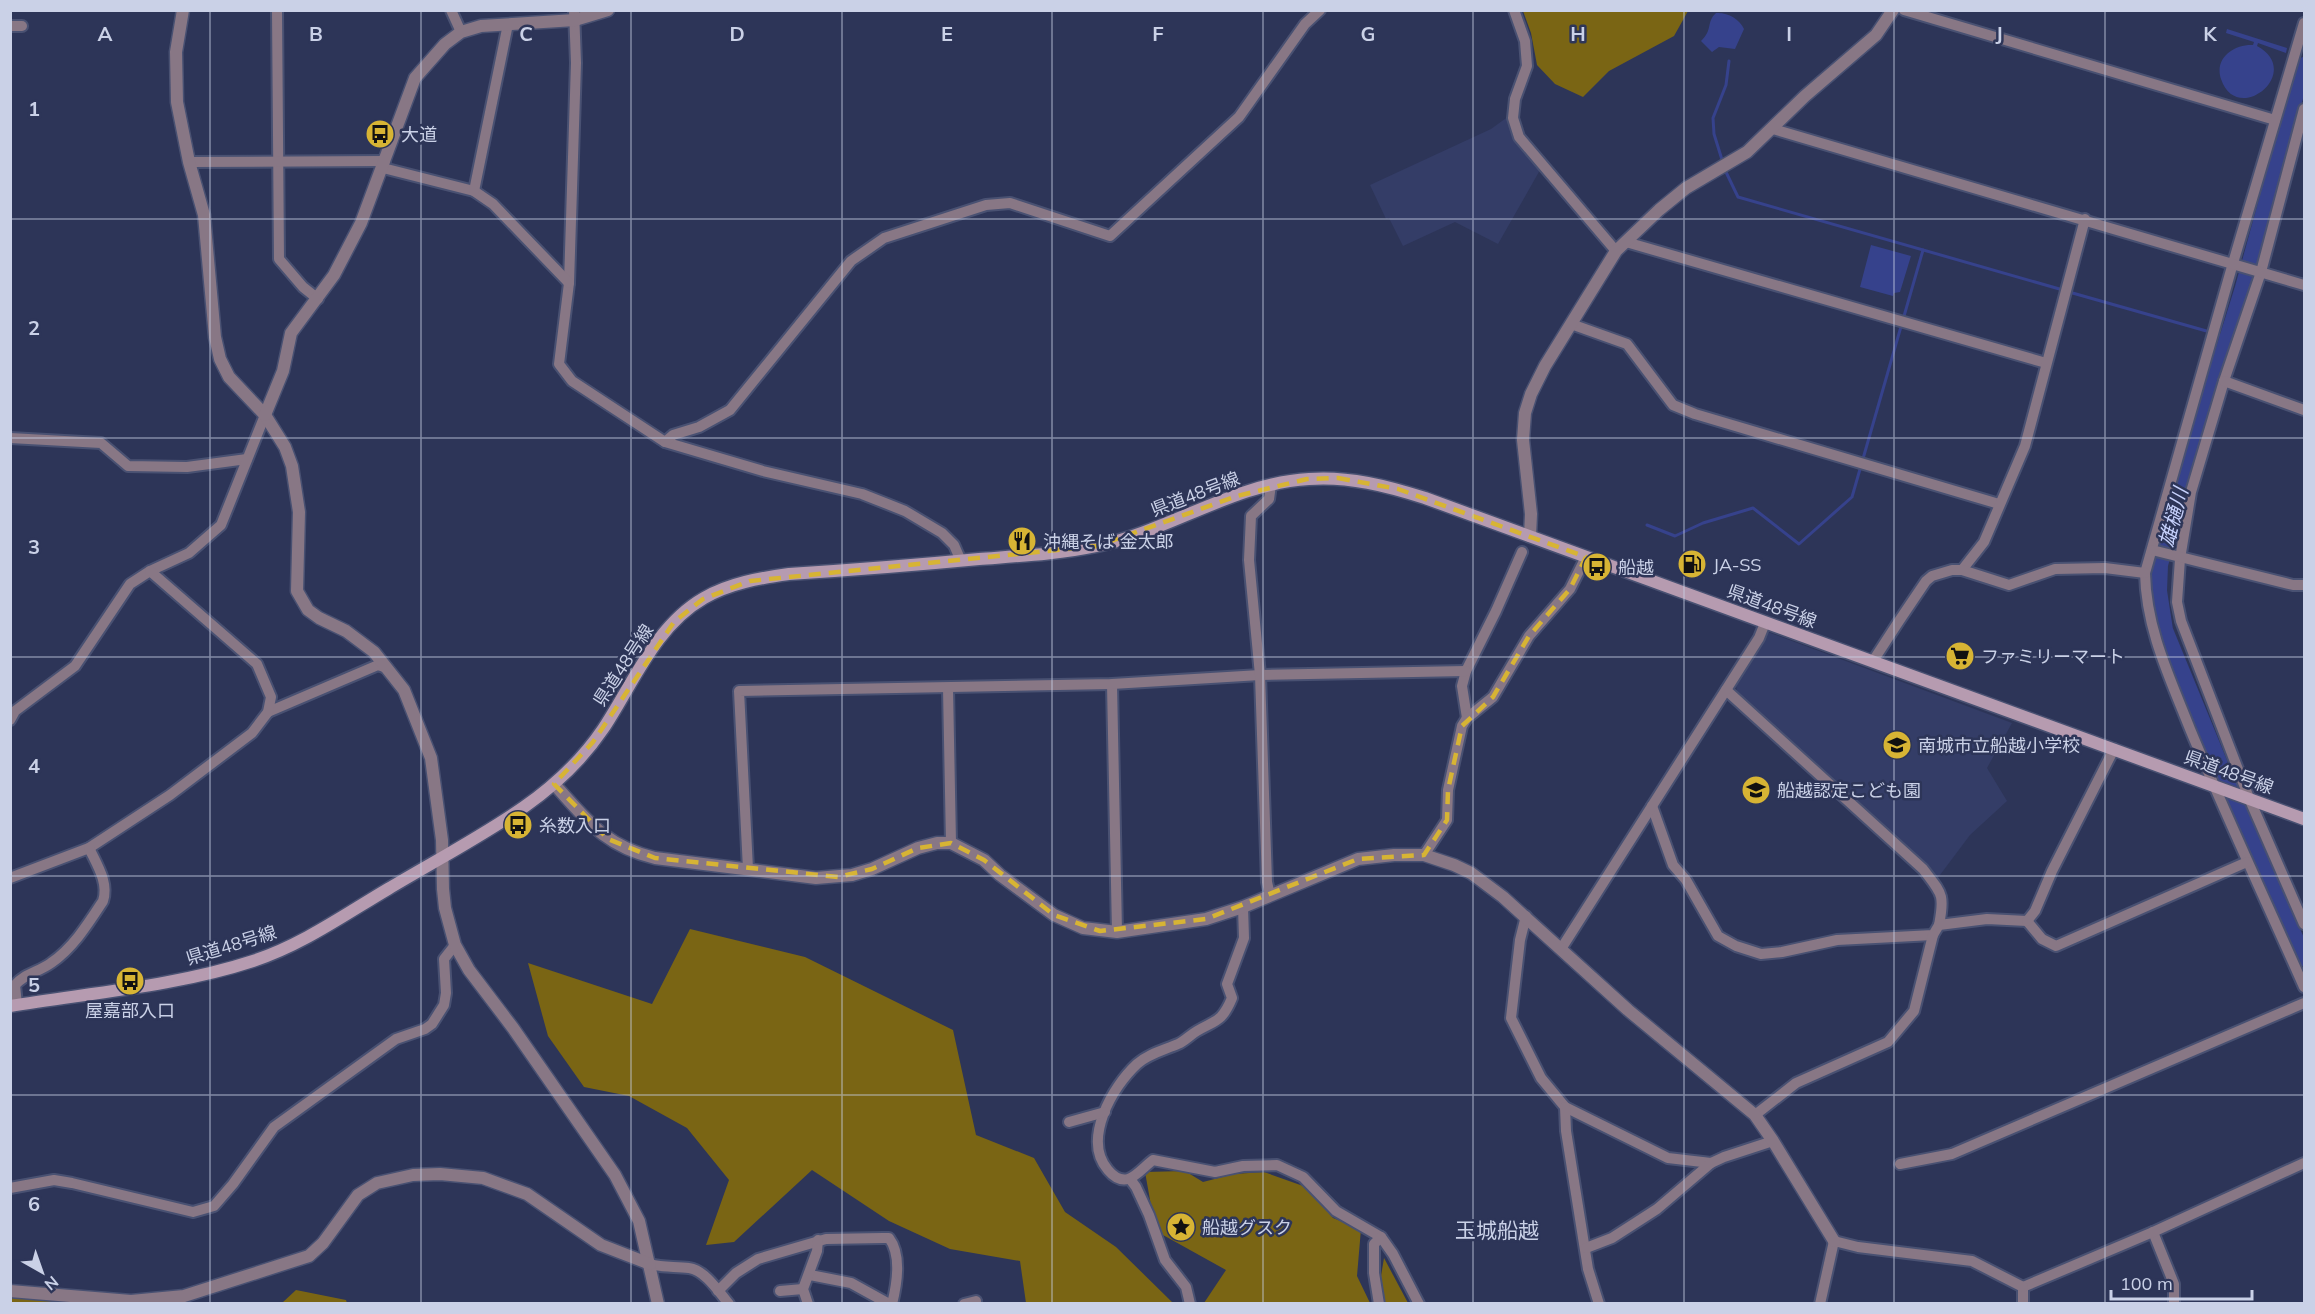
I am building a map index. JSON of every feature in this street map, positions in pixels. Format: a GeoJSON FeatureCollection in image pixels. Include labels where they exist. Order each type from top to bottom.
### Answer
{"type":"FeatureCollection","features":[{"type":"Feature","properties":{"kind":"main road","name":"県道48号線"},"geometry":{"type":"LineString","coordinates":[[14,1005],[188,978],[252,962],[325,927],[523,808],[554,784],[593,742],[661,638],[674,622],[703,599],[725,588],[770,576],[1044,554],[1097,546],[1135,536],[1271,485],[1307,479],[1338,478],[1369,482],[1425,498],[2304,819]]}},
{"type":"Feature","properties":{"kind":"street"},"geometry":{"type":"LineString","coordinates":[[183,10],[176,52],[177,102],[189,162],[204,215],[215,337],[220,358],[229,377],[265,415],[285,447],[294,475],[299,512],[297,591],[308,610],[346,631],[374,652],[404,690],[431,758],[436,783],[443,857],[445,908],[455,945],[469,970],[513,1028],[615,1175],[639,1221],[658,1304]]}},
{"type":"Feature","properties":{"kind":"street"},"geometry":{"type":"LineString","coordinates":[[277,10],[279,258],[303,287],[318,299]]}},
{"type":"Feature","properties":{"kind":"street"},"geometry":{"type":"LineString","coordinates":[[451,10],[461,32]]}},
{"type":"Feature","properties":{"kind":"street"},"geometry":{"type":"LineString","coordinates":[[10,720],[15,711],[75,666],[130,584],[150,571],[189,553],[221,525],[283,371],[291,333],[334,275],[361,223],[415,78],[446,44],[461,32],[481,26],[608,10]]}},
{"type":"Feature","properties":{"kind":"street"},"geometry":{"type":"LineString","coordinates":[[665,442],[673,435],[699,428],[730,410],[852,261],[884,238],[986,205],[1010,203],[1110,236],[1239,117],[1305,24],[1320,10]]}},
{"type":"Feature","properties":{"kind":"street"},"geometry":{"type":"LineString","coordinates":[[1514,10],[1525,41],[1527,66],[1515,99],[1513,118],[1520,137],[1616,251]]}},
{"type":"Feature","properties":{"kind":"street"},"geometry":{"type":"LineString","coordinates":[[1530,536],[1523,440],[1525,413],[1531,394],[1616,251],[1686,188],[1747,152],[1805,96],[1876,35],[1893,10]]}},
{"type":"Feature","properties":{"kind":"street"},"geometry":{"type":"LineString","coordinates":[[1904,10],[2275,120]]}},
{"type":"Feature","properties":{"kind":"street"},"geometry":{"type":"LineString","coordinates":[[575,15],[576,63],[569,283],[559,364],[572,381],[665,442],[763,471],[862,494],[905,511],[942,533],[954,545],[961,561]]}},
{"type":"Feature","properties":{"kind":"street"},"geometry":{"type":"LineString","coordinates":[[2304,23],[2145,573],[2150,622],[2165,666],[2247,861],[2304,987]]}},
{"type":"Feature","properties":{"kind":"street"},"geometry":{"type":"LineString","coordinates":[[474,191],[508,24]]}},
{"type":"Feature","properties":{"kind":"street"},"geometry":{"type":"LineString","coordinates":[[2304,108],[2261,272],[2224,381],[2191,492],[2180,559],[2177,602],[2181,621],[2246,797],[2304,924]]}},
{"type":"Feature","properties":{"kind":"street"},"geometry":{"type":"LineString","coordinates":[[1773,129],[2304,285]]}},
{"type":"Feature","properties":{"kind":"street"},"geometry":{"type":"LineString","coordinates":[[189,162],[279,160],[384,164],[474,191],[493,204],[569,283]]}},
{"type":"Feature","properties":{"kind":"street"},"geometry":{"type":"LineString","coordinates":[[1962,570],[1984,542],[2025,446],[2085,219]]}},
{"type":"Feature","properties":{"kind":"street"},"geometry":{"type":"LineString","coordinates":[[1626,242],[2046,363]]}},
{"type":"Feature","properties":{"kind":"street"},"geometry":{"type":"LineString","coordinates":[[1571,324],[1627,344],[1673,405],[1695,414],[1999,504]]}},
{"type":"Feature","properties":{"kind":"street"},"geometry":{"type":"LineString","coordinates":[[2224,381],[2304,410]]}},
{"type":"Feature","properties":{"kind":"street"},"geometry":{"type":"LineString","coordinates":[[10,438],[101,443],[128,466],[187,467],[247,459]]}},
{"type":"Feature","properties":{"kind":"street"},"geometry":{"type":"LineString","coordinates":[[1270,895],[1267,882],[1260,675],[1249,560],[1251,516],[1269,499],[1271,485]]}},
{"type":"Feature","properties":{"kind":"street"},"geometry":{"type":"LineString","coordinates":[[2152,550],[2180,559],[2292,585],[2304,585]]}},
{"type":"Feature","properties":{"kind":"street"},"geometry":{"type":"LineString","coordinates":[[1467,718],[1462,686],[1466,671],[1522,552]]}},
{"type":"Feature","properties":{"kind":"street"},"geometry":{"type":"LineString","coordinates":[[1424,855],[1447,820],[1448,790],[1462,726],[1467,718],[1493,697],[1529,636],[1570,589],[1586,557]]}},
{"type":"Feature","properties":{"kind":"street"},"geometry":{"type":"LineString","coordinates":[[1873,661],[1932,576],[1952,570],[1962,570],[2009,585],[2055,569],[2105,568],[2145,573]]}},
{"type":"Feature","properties":{"kind":"street"},"geometry":{"type":"LineString","coordinates":[[10,878],[89,848],[170,795],[252,733],[268,711],[271,697],[257,664],[150,571]]}},
{"type":"Feature","properties":{"kind":"street"},"geometry":{"type":"LineString","coordinates":[[1561,949],[1759,638],[1765,622]]}},
{"type":"Feature","properties":{"kind":"street"},"geometry":{"type":"LineString","coordinates":[[268,711],[378,665],[387,668]]}},
{"type":"Feature","properties":{"kind":"street"},"geometry":{"type":"LineString","coordinates":[[748,869],[739,691],[1112,684],[1260,675],[1466,671]]}},
{"type":"Feature","properties":{"kind":"street"},"geometry":{"type":"LineString","coordinates":[[1112,684],[1117,932]]}},
{"type":"Feature","properties":{"kind":"street"},"geometry":{"type":"LineString","coordinates":[[948,688],[951,843]]}},
{"type":"Feature","properties":{"kind":"street"},"geometry":{"type":"LineString","coordinates":[[1726,690],[1923,869],[1939,890],[1943,901],[1939,925],[1933,935],[1914,1011],[1888,1042],[1796,1083],[1755,1115]]}},
{"type":"Feature","properties":{"kind":"street"},"geometry":{"type":"LineString","coordinates":[[2027,921],[2035,911],[2052,871],[2114,749]]}},
{"type":"Feature","properties":{"kind":"street"},"geometry":{"type":"LineString","coordinates":[[554,784],[608,839],[633,852],[655,858],[816,878],[838,877],[872,869],[918,848],[937,843],[951,843],[984,860],[1054,915],[1083,928],[1117,932],[1206,919],[1243,908],[1358,859],[1394,855],[1424,855],[1454,865],[1471,873],[1526,916],[1628,1010],[1755,1115],[1834,1241],[1820,1304]]}},
{"type":"Feature","properties":{"kind":"street"},"geometry":{"type":"LineString","coordinates":[[1652,806],[1673,865],[1686,880],[1718,936],[1736,946],[1761,954],[1782,952],[1837,940],[1933,935]]}},
{"type":"Feature","properties":{"kind":"street"},"geometry":{"type":"LineString","coordinates":[[14,1005],[15,985],[22,977],[51,963],[73,944],[103,902],[104,884],[89,848]]}},
{"type":"Feature","properties":{"kind":"street"},"geometry":{"type":"LineString","coordinates":[[1939,925],[1987,919],[2027,921],[2042,939],[2056,946],[2247,861]]}},
{"type":"Feature","properties":{"kind":"street"},"geometry":{"type":"LineString","coordinates":[[1190,1304],[1186,1287],[1165,1260],[1136,1187],[1130,1179],[1115,1177],[1106,1168],[1100,1156],[1098,1137],[1105,1112],[1121,1083],[1137,1064],[1217,1022],[1227,1010],[1232,998],[1227,984],[1244,938],[1243,908]]}},
{"type":"Feature","properties":{"kind":"street"},"geometry":{"type":"LineString","coordinates":[[1526,916],[1520,940],[1512,1018],[1541,1078],[1565,1107],[1668,1158],[1711,1163]]}},
{"type":"Feature","properties":{"kind":"street"},"geometry":{"type":"LineString","coordinates":[[10,1188],[54,1180],[193,1212],[214,1206],[233,1184],[274,1127],[396,1039],[432,1024],[444,1005],[446,993],[444,959],[455,945]]}},
{"type":"Feature","properties":{"kind":"street"},"geometry":{"type":"LineString","coordinates":[[1900,1164],[1952,1154],[2304,1003]]}},
{"type":"Feature","properties":{"kind":"street"},"geometry":{"type":"LineString","coordinates":[[1565,1107],[1566,1131],[1588,1269],[1599,1304]]}},
{"type":"Feature","properties":{"kind":"street"},"geometry":{"type":"LineString","coordinates":[[1069,1122],[1105,1112]]}},
{"type":"Feature","properties":{"kind":"street"},"geometry":{"type":"LineString","coordinates":[[1586,1248],[1612,1238],[1657,1209],[1711,1163],[1773,1141]]}},
{"type":"Feature","properties":{"kind":"street"},"geometry":{"type":"LineString","coordinates":[[1130,1179],[1153,1160],[1215,1172],[1243,1166],[1277,1165],[1303,1177],[1336,1211],[1381,1237],[1394,1254],[1419,1304]]}},
{"type":"Feature","properties":{"kind":"street"},"geometry":{"type":"LineString","coordinates":[[1834,1241],[1858,1247],[1972,1261],[2023,1287],[2153,1232],[2304,1163]]}},
{"type":"Feature","properties":{"kind":"street"},"geometry":{"type":"LineString","coordinates":[[10,1291],[131,1301],[184,1296],[309,1256],[323,1243],[358,1195],[377,1183],[413,1175],[440,1174],[483,1178],[527,1194],[601,1245],[660,1267],[692,1268],[699,1271],[729,1304]]}},
{"type":"Feature","properties":{"kind":"street"},"geometry":{"type":"LineString","coordinates":[[2153,1232],[2174,1284],[2174,1304]]}},
{"type":"Feature","properties":{"kind":"street"},"geometry":{"type":"LineString","coordinates":[[1379,1304],[1374,1273],[1374,1244],[1381,1237]]}},
{"type":"Feature","properties":{"kind":"street"},"geometry":{"type":"LineString","coordinates":[[718,1291],[736,1273],[758,1259],[818,1240],[889,1238],[895,1246],[897,1275],[891,1304],[851,1283],[810,1275]]}},
{"type":"Feature","properties":{"kind":"street"},"geometry":{"type":"LineString","coordinates":[[808,1304],[803,1289],[810,1275],[818,1240]]}},
{"type":"Feature","properties":{"kind":"street"},"geometry":{"type":"LineString","coordinates":[[2023,1287],[2023,1304]]}},
{"type":"Feature","properties":{"kind":"street"},"geometry":{"type":"LineString","coordinates":[[780,1291],[803,1289]]}},
{"type":"Feature","properties":{"kind":"street"},"geometry":{"type":"LineString","coordinates":[[964,1304],[976,1301]]}},
{"type":"Feature","properties":{"kind":"highlighted area"},"geometry":{"type":"Polygon","coordinates":[[[1338,478],[1398,489],[1586,557],[1570,589],[1529,636],[1493,697],[1462,726],[1448,790],[1447,820],[1424,855],[1358,859],[1206,919],[1100,931],[1054,915],[984,860],[951,843],[918,848],[872,869],[838,877],[655,858],[608,839],[554,784],[593,742],[674,622],[703,599],[750,581],[1097,546],[1237,496],[1307,479],[1338,478]]]}},
{"type":"Feature","properties":{"kind":"shaded area"},"geometry":{"type":"Polygon","coordinates":[[[1523,11],[1688,11],[1674,36],[1609,71],[1583,97],[1555,84],[1537,65],[1531,33],[1523,11]]]}},
{"type":"Feature","properties":{"kind":"shaded area"},"geometry":{"type":"Polygon","coordinates":[[[1509,116],[1518,144],[1540,170],[1498,244],[1455,222],[1403,246],[1389,218],[1386,219],[1370,185],[1491,129],[1509,116]]]}},
{"type":"Feature","properties":{"kind":"shaded area","name":"南城市立船越小学校"},"geometry":{"type":"Polygon","coordinates":[[[1768,632],[2012,723],[1987,768],[2007,801],[1970,835],[1937,879],[1737,694],[1736,684],[1768,632]]]}},
{"type":"Feature","properties":{"kind":"shaded area"},"geometry":{"type":"Polygon","coordinates":[[[690,929],[805,957],[953,1030],[976,1135],[1034,1158],[1065,1212],[1116,1247],[1173,1303],[1026,1303],[1020,1261],[950,1249],[889,1221],[812,1170],[734,1242],[706,1245],[729,1180],[687,1128],[629,1096],[584,1087],[548,1036],[528,963],[652,1004],[690,929]]]}},
{"type":"Feature","properties":{"kind":"shaded area"},"geometry":{"type":"Polygon","coordinates":[[[1185,1171],[1203,1182],[1234,1174],[1264,1172],[1306,1187],[1333,1218],[1361,1229],[1357,1276],[1370,1303],[1204,1303],[1226,1270],[1163,1235],[1152,1211],[1145,1172],[1185,1171]]]}},
{"type":"Feature","properties":{"kind":"shaded area"},"geometry":{"type":"Polygon","coordinates":[[[1384,1258],[1408,1303],[1385,1303],[1380,1282],[1384,1258]]]}},
{"type":"Feature","properties":{"kind":"shaded area"},"geometry":{"type":"Polygon","coordinates":[[[296,1290],[346,1300],[347,1303],[282,1303],[296,1290]]]}},
{"type":"Feature","properties":{"kind":"shaded area"},"geometry":{"type":"Polygon","coordinates":[[[10,1296],[73,1303],[11,1303],[10,1296]]]}},
{"type":"Feature","properties":{"kind":"water"},"geometry":{"type":"Polygon","coordinates":[[[1716,13],[1733,17],[1744,29],[1735,49],[1719,47],[1712,52],[1701,41],[1716,13]]]}},
{"type":"Feature","properties":{"kind":"water"},"geometry":{"type":"Polygon","coordinates":[[[2227,29],[2287,48],[2286,53],[2258,43],[2257,46],[2270,57],[2274,69],[2271,81],[2252,97],[2240,98],[2229,92],[2221,79],[2220,65],[2227,54],[2239,47],[2253,45],[2254,42],[2226,33],[2227,29]]]}},
{"type":"Feature","properties":{"kind":"water"},"geometry":{"type":"Polygon","coordinates":[[[1871,245],[1911,256],[1900,292],[1894,293],[1893,296],[1860,287],[1871,245]]]}},
{"type":"Feature","properties":{"kind":"waterway"},"geometry":{"type":"LineString","coordinates":[[1723,163],[1714,134],[1713,118],[1726,85],[1729,61]]}},
{"type":"Feature","properties":{"kind":"waterway","name":"雄樋川"},"geometry":{"type":"LineString","coordinates":[[2304,65],[2242,291],[2178,496],[2160,565],[2159,591],[2165,630],[2304,958]]}},
{"type":"Feature","properties":{"kind":"waterway"},"geometry":{"type":"LineString","coordinates":[[1725,170],[1738,197],[2063,290]]}},
{"type":"Feature","properties":{"kind":"waterway"},"geometry":{"type":"LineString","coordinates":[[1647,525],[1675,536],[1703,523],[1753,508],[1799,544],[1852,497],[1923,250]]}},
{"type":"Feature","properties":{"kind":"waterway"},"geometry":{"type":"LineString","coordinates":[[2069,292],[2210,332]]}},
{"type":"Feature","properties":{"kind":"waterway"},"geometry":{"type":"LineString","coordinates":[[2216,334],[2226,337]]}},
{"type":"Feature","properties":{"kind":"place","name":"大道"},"geometry":{"type":"Point","coordinates":[380,134]}},
{"type":"Feature","properties":{"kind":"place","name":"沖縄そば 金太郎"},"geometry":{"type":"Point","coordinates":[1022,541]}},
{"type":"Feature","properties":{"kind":"place","name":"JA-SS"},"geometry":{"type":"Point","coordinates":[1692,564]}},
{"type":"Feature","properties":{"kind":"place","name":"船越"},"geometry":{"type":"Point","coordinates":[1597,567]}},
{"type":"Feature","properties":{"kind":"place","name":"ファミリーマート"},"geometry":{"type":"Point","coordinates":[1960,656]}},
{"type":"Feature","properties":{"kind":"place","name":"南城市立船越小学校"},"geometry":{"type":"Point","coordinates":[1897,745]}},
{"type":"Feature","properties":{"kind":"place","name":"船越認定こども園"},"geometry":{"type":"Point","coordinates":[1756,790]}},
{"type":"Feature","properties":{"kind":"place","name":"糸数入口"},"geometry":{"type":"Point","coordinates":[518,825]}},
{"type":"Feature","properties":{"kind":"place","name":"屋嘉部入口"},"geometry":{"type":"Point","coordinates":[130,981]}},
{"type":"Feature","properties":{"kind":"place","name":"船越グスク"},"geometry":{"type":"Point","coordinates":[1181,1227]}},
{"type":"Feature","properties":{"kind":"district","name":"玉城船越"},"geometry":{"type":"Point","coordinates":[1497,1230]}}]}
